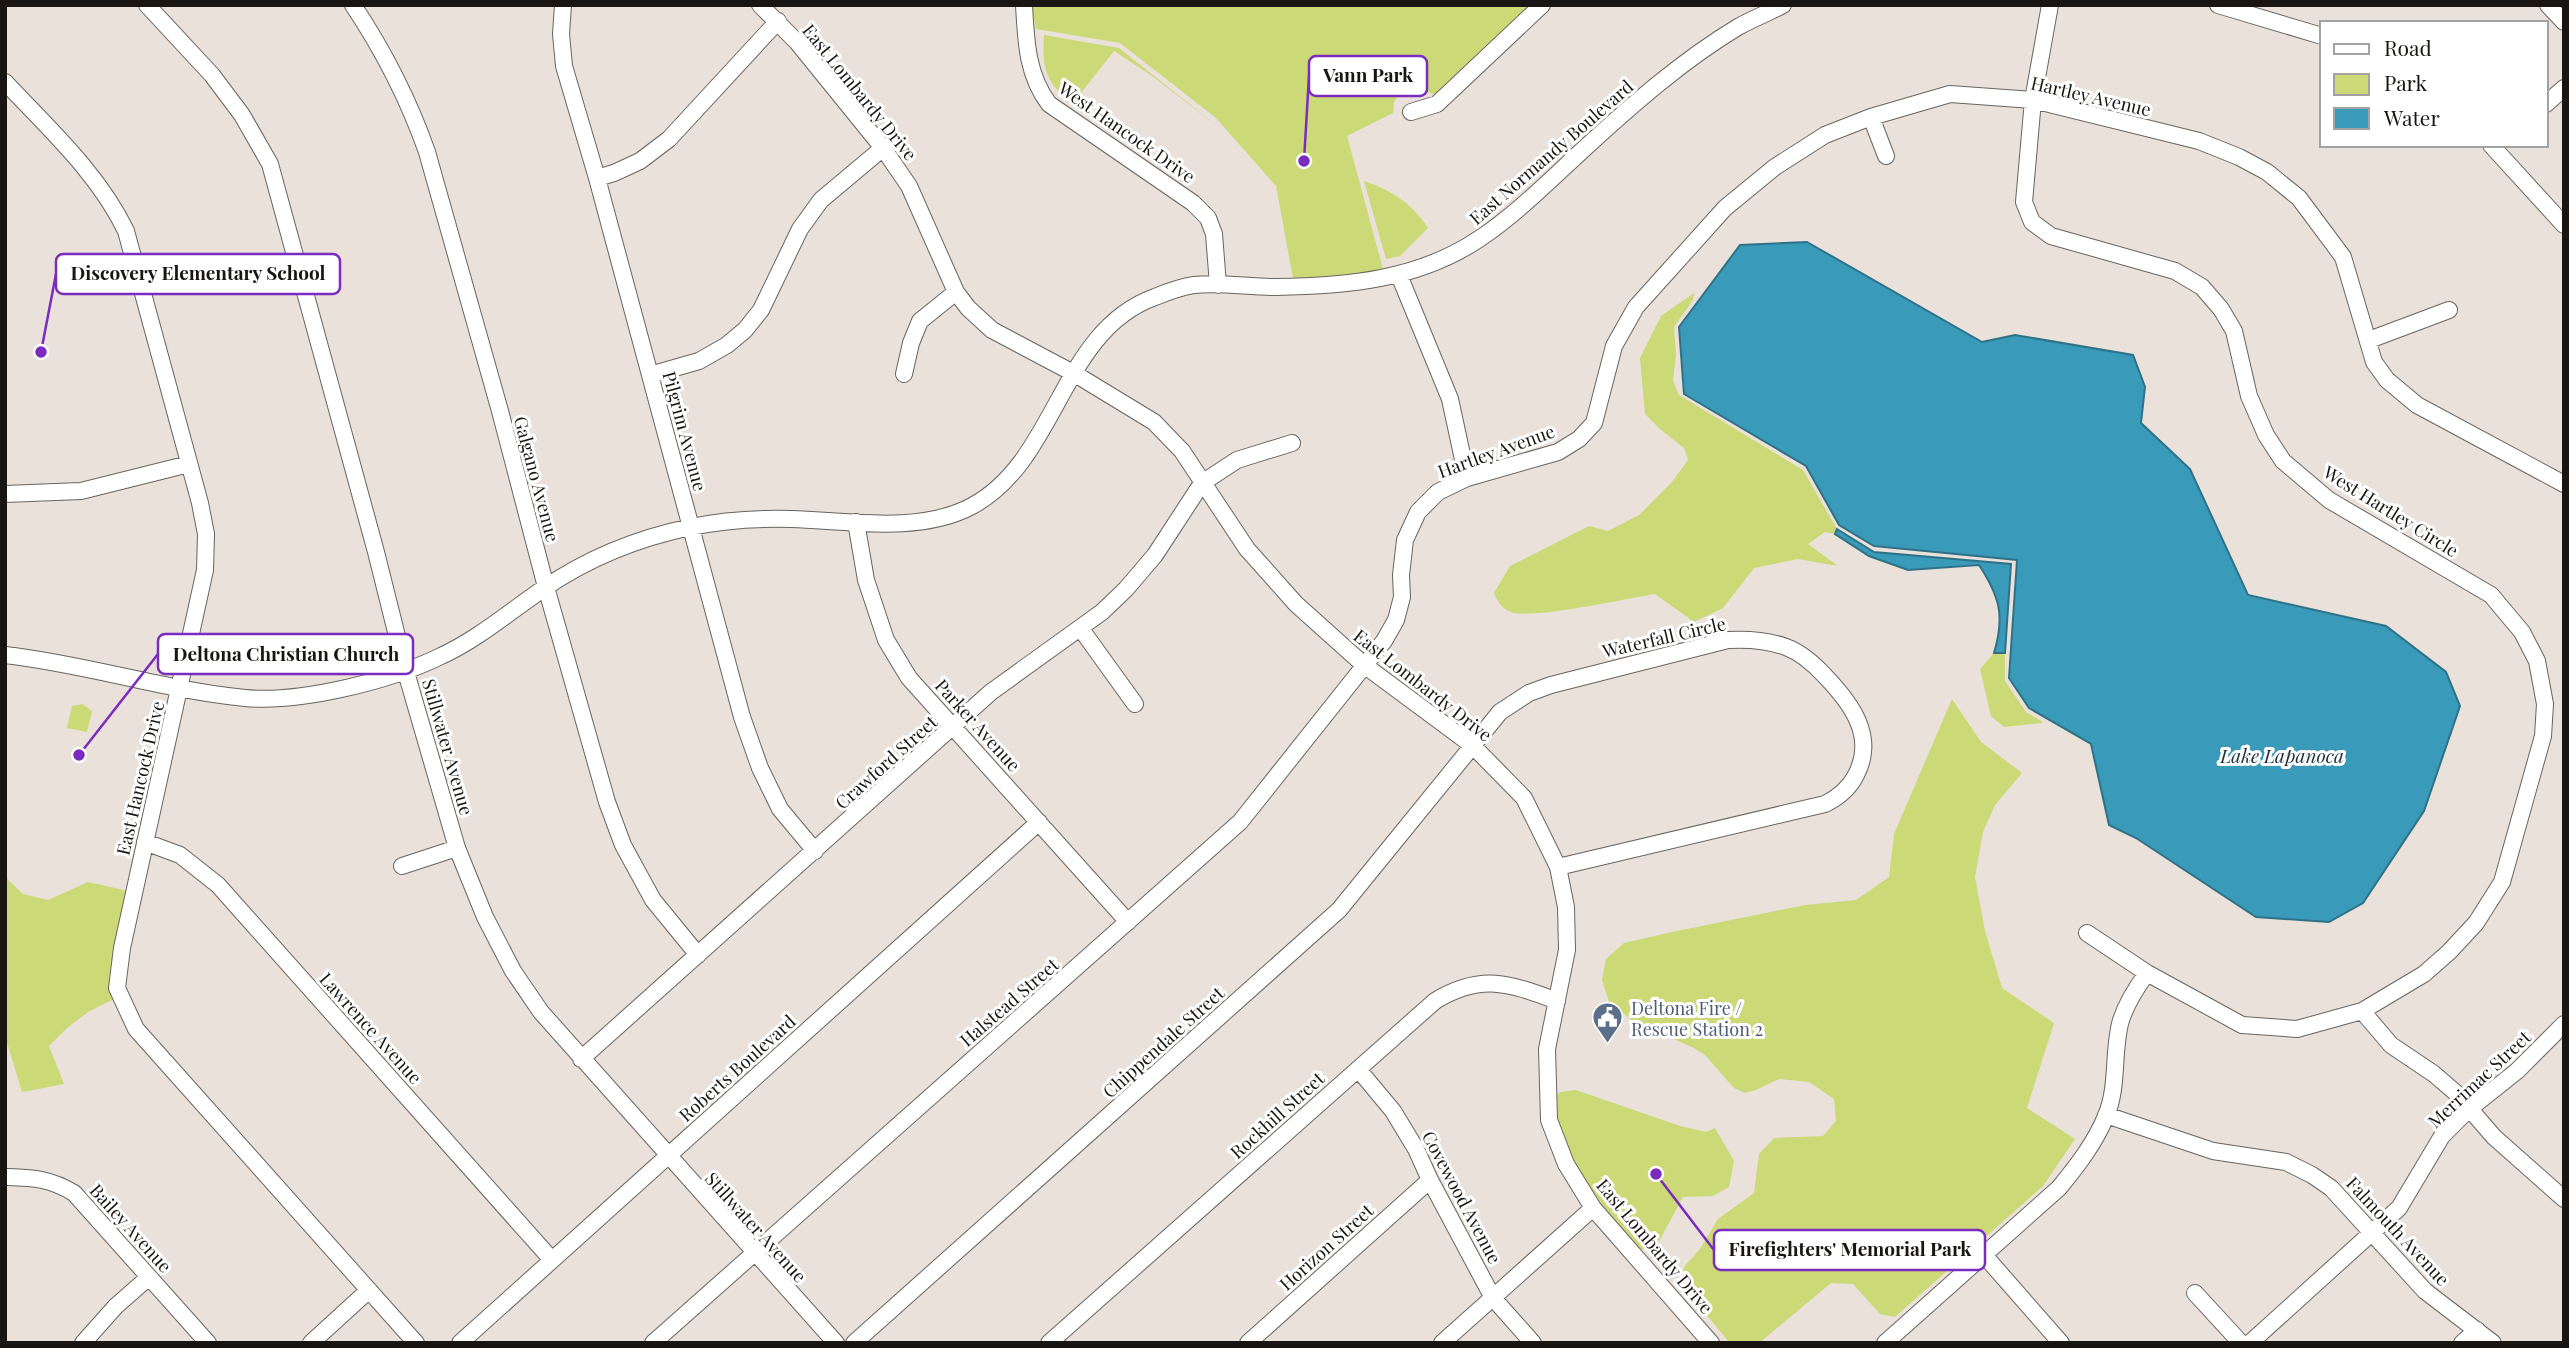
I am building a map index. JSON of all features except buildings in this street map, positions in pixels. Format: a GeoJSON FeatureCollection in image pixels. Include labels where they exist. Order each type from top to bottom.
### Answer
{"type":"FeatureCollection","features":[{"type":"Feature","properties":{"kind":"street","name":"Stillwater Avenue"},"geometry":{"type":"LineString","coordinates":[[147,5],[212,75],[242,115],[270,164],[406,672],[457,848],[485,917],[513,971],[541,1012],[667,1157],[836,1343]]}},
{"type":"Feature","properties":{"kind":"street","name":"Galgano Avenue"},"geometry":{"type":"LineString","coordinates":[[353,5],[381,48],[410,103],[427,152],[590,744],[623,845],[653,900],[698,954]]}},
{"type":"Feature","properties":{"kind":"street","name":"Pilgrim Avenue"},"geometry":{"type":"LineString","coordinates":[[563,5],[561,34],[564,66],[597,178],[742,718],[760,768],[780,809],[815,851]]}},
{"type":"Feature","properties":{"kind":"street","name":"East Lombardy Drive"},"geometry":{"type":"LineString","coordinates":[[760,5],[778,22],[883,148],[909,186],[956,292],[968,308],[992,330],[1074,374],[1154,422],[1182,451],[1247,549],[1296,604],[1364,665],[1472,745],[1524,797],[1558,867],[1566,907],[1567,950],[1547,1049],[1549,1120],[1566,1164],[1593,1208],[1712,1343]]}},
{"type":"Feature","properties":{"kind":"street","name":"West Hancock Drive"},"geometry":{"type":"LineString","coordinates":[[1024,5],[1027,55],[1039,90],[1049,104],[1193,203],[1208,218],[1214,234],[1218,285]]}},
{"type":"Feature","properties":{"kind":"street"},"geometry":{"type":"LineString","coordinates":[[1411,112],[1437,104],[1542,5]]}},
{"type":"Feature","properties":{"kind":"street","name":"East Normandy Boulevard"},"geometry":{"type":"LineString","coordinates":[[5,655],[48,660],[180,688],[249,698],[293,697],[406,672],[447,654],[574,569],[630,543],[690,527],[737,519],[921,523],[973,506],[1013,473],[1029,452],[1096,340],[1131,309],[1150,298],[1192,285],[1274,287],[1367,282],[1399,275],[1444,258],[1477,241],[1516,212],[1591,142],[1676,71],[1738,27],[1783,5]]}},
{"type":"Feature","properties":{"kind":"street","name":"West Hartley Circle"},"geometry":{"type":"LineString","coordinates":[[2050,5],[2034,100],[2024,202],[2032,222],[2051,236],[2175,271],[2202,287],[2221,309],[2234,331],[2249,396],[2266,435],[2283,461],[2329,500],[2491,595],[2522,632],[2537,662],[2545,704],[2543,736],[2502,882],[2476,923],[2449,952],[2424,974],[2361,1011],[2297,1028],[2242,1025],[2147,973],[2087,933]]}},
{"type":"Feature","properties":{"kind":"street"},"geometry":{"type":"LineString","coordinates":[[2218,5],[2320,35]]}},
{"type":"Feature","properties":{"kind":"street"},"geometry":{"type":"LineString","coordinates":[[2548,5],[2564,22]]}},
{"type":"Feature","properties":{"kind":"street"},"geometry":{"type":"LineString","coordinates":[[597,178],[640,161],[669,139],[778,22]]}},
{"type":"Feature","properties":{"kind":"street","name":"East Hancock Drive"},"geometry":{"type":"LineString","coordinates":[[5,82],[91,174],[113,204],[126,231],[200,503],[206,534],[205,570],[122,948],[117,988],[135,1029],[416,1343]]}},
{"type":"Feature","properties":{"kind":"street"},"geometry":{"type":"LineString","coordinates":[[2548,102],[2564,88]]}},
{"type":"Feature","properties":{"kind":"street","name":"Hartley Avenue"},"geometry":{"type":"LineString","coordinates":[[1364,665],[1384,641],[1396,620],[1402,597],[1401,575],[1405,540],[1418,512],[1438,492],[1467,478],[1558,452],[1579,439],[1594,423],[1614,346],[1636,307],[1725,208],[1774,167],[1825,135],[1871,117],[1950,94],[2034,100],[2199,141],[2267,172],[2299,198],[2343,257],[2374,362],[2387,380],[2417,405],[2564,484]]}},
{"type":"Feature","properties":{"kind":"street"},"geometry":{"type":"LineString","coordinates":[[1871,117],[1886,156]]}},
{"type":"Feature","properties":{"kind":"street"},"geometry":{"type":"LineString","coordinates":[[2496,147],[2564,225]]}},
{"type":"Feature","properties":{"kind":"street"},"geometry":{"type":"LineString","coordinates":[[650,375],[699,361],[727,345],[745,330],[761,310],[800,229],[821,200],[883,148]]}},
{"type":"Feature","properties":{"kind":"street"},"geometry":{"type":"LineString","coordinates":[[1399,275],[1450,399],[1467,478]]}},
{"type":"Feature","properties":{"kind":"street"},"geometry":{"type":"LineString","coordinates":[[904,374],[911,343],[920,321],[956,292]]}},
{"type":"Feature","properties":{"kind":"street"},"geometry":{"type":"LineString","coordinates":[[2369,340],[2449,310]]}},
{"type":"Feature","properties":{"kind":"street"},"geometry":{"type":"LineString","coordinates":[[1202,483],[1237,460],[1293,443]]}},
{"type":"Feature","properties":{"kind":"street"},"geometry":{"type":"LineString","coordinates":[[5,494],[81,491],[189,464]]}},
{"type":"Feature","properties":{"kind":"street","name":"Crawford Street"},"geometry":{"type":"LineString","coordinates":[[581,1059],[991,692],[1027,664],[1081,629],[1126,589],[1155,555],[1202,483]]}},
{"type":"Feature","properties":{"kind":"street","name":"Parker Avenue"},"geometry":{"type":"LineString","coordinates":[[856,522],[866,580],[886,640],[909,678],[1128,922]]}},
{"type":"Feature","properties":{"kind":"street"},"geometry":{"type":"LineString","coordinates":[[1081,629],[1135,704]]}},
{"type":"Feature","properties":{"kind":"street","name":"Waterfall Circle"},"geometry":{"type":"LineString","coordinates":[[1472,745],[1500,712],[1529,693],[1728,640],[1748,639],[1787,647],[1811,661],[1841,692],[1851,707],[1862,732],[1865,747],[1863,761],[1851,786],[1835,800],[1558,867]]}},
{"type":"Feature","properties":{"kind":"street","name":"Halstead Street"},"geometry":{"type":"LineString","coordinates":[[653,1343],[1240,822],[1364,665]]}},
{"type":"Feature","properties":{"kind":"street","name":"Chippendale Street"},"geometry":{"type":"LineString","coordinates":[[854,1343],[1339,910],[1472,745]]}},
{"type":"Feature","properties":{"kind":"street","name":"Roberts Boulevard"},"geometry":{"type":"LineString","coordinates":[[460,1343],[1039,822]]}},
{"type":"Feature","properties":{"kind":"street","name":"Lawrence Avenue"},"geometry":{"type":"LineString","coordinates":[[145,842],[180,855],[218,885],[552,1259]]}},
{"type":"Feature","properties":{"kind":"street"},"geometry":{"type":"LineString","coordinates":[[402,866],[457,848]]}},
{"type":"Feature","properties":{"kind":"street"},"geometry":{"type":"LineString","coordinates":[[1885,1343],[2059,1188],[2080,1163],[2106,1115],[2116,1078],[2121,1022],[2130,997],[2147,973]]}},
{"type":"Feature","properties":{"kind":"street","name":"Rockhill Street"},"geometry":{"type":"LineString","coordinates":[[1049,1343],[1435,1001],[1454,989],[1490,982],[1557,1002]]}},
{"type":"Feature","properties":{"kind":"street"},"geometry":{"type":"LineString","coordinates":[[2361,1011],[2391,1045],[2434,1074],[2456,1093],[2494,1137],[2564,1199]]}},
{"type":"Feature","properties":{"kind":"street","name":"Merrimac Street"},"geometry":{"type":"LineString","coordinates":[[2249,1343],[2399,1208],[2442,1136],[2468,1110],[2517,1070],[2564,1024]]}},
{"type":"Feature","properties":{"kind":"street","name":"Covewood Avenue"},"geometry":{"type":"LineString","coordinates":[[1358,1069],[1393,1111],[1416,1149],[1493,1297],[1533,1343]]}},
{"type":"Feature","properties":{"kind":"street","name":"Falmouth Avenue"},"geometry":{"type":"LineString","coordinates":[[2106,1115],[2213,1151],[2286,1162],[2312,1175],[2331,1188],[2425,1291],[2493,1343]]}},
{"type":"Feature","properties":{"kind":"street","name":"Bailey Avenue"},"geometry":{"type":"LineString","coordinates":[[5,1177],[42,1178],[59,1184],[74,1194],[208,1343]]}},
{"type":"Feature","properties":{"kind":"street","name":"Horizon Street"},"geometry":{"type":"LineString","coordinates":[[1248,1343],[1430,1180]]}},
{"type":"Feature","properties":{"kind":"street"},"geometry":{"type":"LineString","coordinates":[[1442,1343],[1593,1208]]}},
{"type":"Feature","properties":{"kind":"street"},"geometry":{"type":"LineString","coordinates":[[1984,1255],[2061,1343]]}},
{"type":"Feature","properties":{"kind":"street"},"geometry":{"type":"LineString","coordinates":[[83,1343],[116,1306],[149,1277]]}},
{"type":"Feature","properties":{"kind":"street"},"geometry":{"type":"LineString","coordinates":[[311,1343],[369,1290]]}},
{"type":"Feature","properties":{"kind":"street"},"geometry":{"type":"LineString","coordinates":[[2194,1293],[2241,1343]]}},
{"type":"Feature","properties":{"kind":"street"},"geometry":{"type":"LineString","coordinates":[[2462,1343],[2477,1330]]}},
{"type":"Feature","properties":{"kind":"green space"},"geometry":{"type":"Polygon","coordinates":[[[1031,5],[1533,5],[1436,95],[1420,89],[1402,89],[1394,102],[1393,113],[1347,136],[1383,269],[1351,278],[1328,279],[1293,278],[1276,186],[1216,118],[1120,43],[1036,29],[1031,5]]]}},
{"type":"Feature","properties":{"kind":"green space"},"geometry":{"type":"Polygon","coordinates":[[[1044,35],[1119,48],[1217,126],[1152,76],[1114,51],[1073,103],[1056,89],[1047,74],[1044,35]]]}},
{"type":"Feature","properties":{"kind":"green space"},"geometry":{"type":"Polygon","coordinates":[[[1364,181],[1400,199],[1428,228],[1400,256],[1386,259],[1364,181]]]}},
{"type":"Feature","properties":{"kind":"green space"},"geometry":{"type":"Polygon","coordinates":[[[1694,293],[1693,300],[1674,327],[1676,355],[1673,381],[1679,395],[1803,470],[1837,529],[1835,534],[1825,532],[1808,544],[1838,566],[1798,559],[1754,568],[1723,608],[1694,622],[1655,594],[1580,608],[1522,614],[1511,612],[1500,604],[1494,593],[1510,566],[1589,526],[1608,531],[1639,515],[1672,482],[1688,460],[1684,448],[1645,414],[1640,358],[1661,316],[1694,293]]]}},
{"type":"Feature","properties":{"kind":"green space"},"geometry":{"type":"Polygon","coordinates":[[[1994,653],[2005,653],[2005,681],[2026,712],[2042,723],[2004,727],[1991,716],[1980,669],[1994,653]]]}},
{"type":"Feature","properties":{"kind":"green space"},"geometry":{"type":"Polygon","coordinates":[[[1952,699],[1981,742],[2022,773],[1995,805],[1983,832],[1975,877],[1985,931],[2002,988],[2054,1023],[2027,1108],[2075,1139],[2043,1186],[1895,1317],[1880,1314],[1853,1284],[1831,1283],[1759,1343],[1729,1342],[1682,1285],[1684,1267],[1700,1249],[1718,1219],[1754,1193],[1759,1154],[1774,1138],[1823,1136],[1836,1121],[1834,1099],[1809,1082],[1779,1079],[1745,1093],[1734,1088],[1705,1055],[1633,1021],[1609,1002],[1602,980],[1606,959],[1624,943],[1805,905],[1856,900],[1889,877],[1894,834],[1952,699]]]}},
{"type":"Feature","properties":{"kind":"green space"},"geometry":{"type":"Polygon","coordinates":[[[82,704],[92,711],[87,732],[67,728],[72,706],[82,704]]]}},
{"type":"Feature","properties":{"kind":"green space"},"geometry":{"type":"Polygon","coordinates":[[[5,877],[23,894],[48,900],[88,882],[128,891],[114,999],[88,1012],[49,1046],[64,1084],[22,1092],[5,1036],[5,877]]]}},
{"type":"Feature","properties":{"kind":"green space"},"geometry":{"type":"Polygon","coordinates":[[[1576,1090],[1680,1126],[1706,1132],[1715,1128],[1734,1161],[1729,1187],[1713,1196],[1683,1197],[1657,1245],[1637,1251],[1582,1180],[1563,1140],[1555,1097],[1560,1092],[1576,1090]]]}},
{"type":"Feature","properties":{"kind":"water","name":"Lake Lapanoca"},"geometry":{"type":"Polygon","coordinates":[[[1807,242],[1982,342],[2015,335],[2133,355],[2145,387],[2141,423],[2190,469],[2248,595],[2386,626],[2446,672],[2460,706],[2424,811],[2363,903],[2329,922],[2256,917],[2136,838],[2109,825],[2091,744],[2029,708],[2009,678],[2017,560],[1874,546],[1839,525],[1806,466],[1684,394],[1679,327],[1740,245],[1807,242]]]}},
{"type":"Feature","properties":{"kind":"water"},"geometry":{"type":"Polygon","coordinates":[[[1837,529],[1874,552],[2011,564],[2005,653],[1994,653],[2000,617],[1992,587],[1979,565],[1908,570],[1869,556],[1835,534],[1837,529]]]}},
{"type":"Feature","properties":{"kind":"place","name":"Vann Park"},"geometry":{"type":"Point","coordinates":[1304,161]}},
{"type":"Feature","properties":{"kind":"place","name":"Discovery Elementary School"},"geometry":{"type":"Point","coordinates":[41,352]}},
{"type":"Feature","properties":{"kind":"place","name":"Deltona Christian Church"},"geometry":{"type":"Point","coordinates":[79,755]}},
{"type":"Feature","properties":{"kind":"place","name":"Deltona Fire / Rescue Station 2"},"geometry":{"type":"Point","coordinates":[1608,1045]}},
{"type":"Feature","properties":{"kind":"place","name":"Firefighters' Memorial Park"},"geometry":{"type":"Point","coordinates":[1656,1174]}}]}
